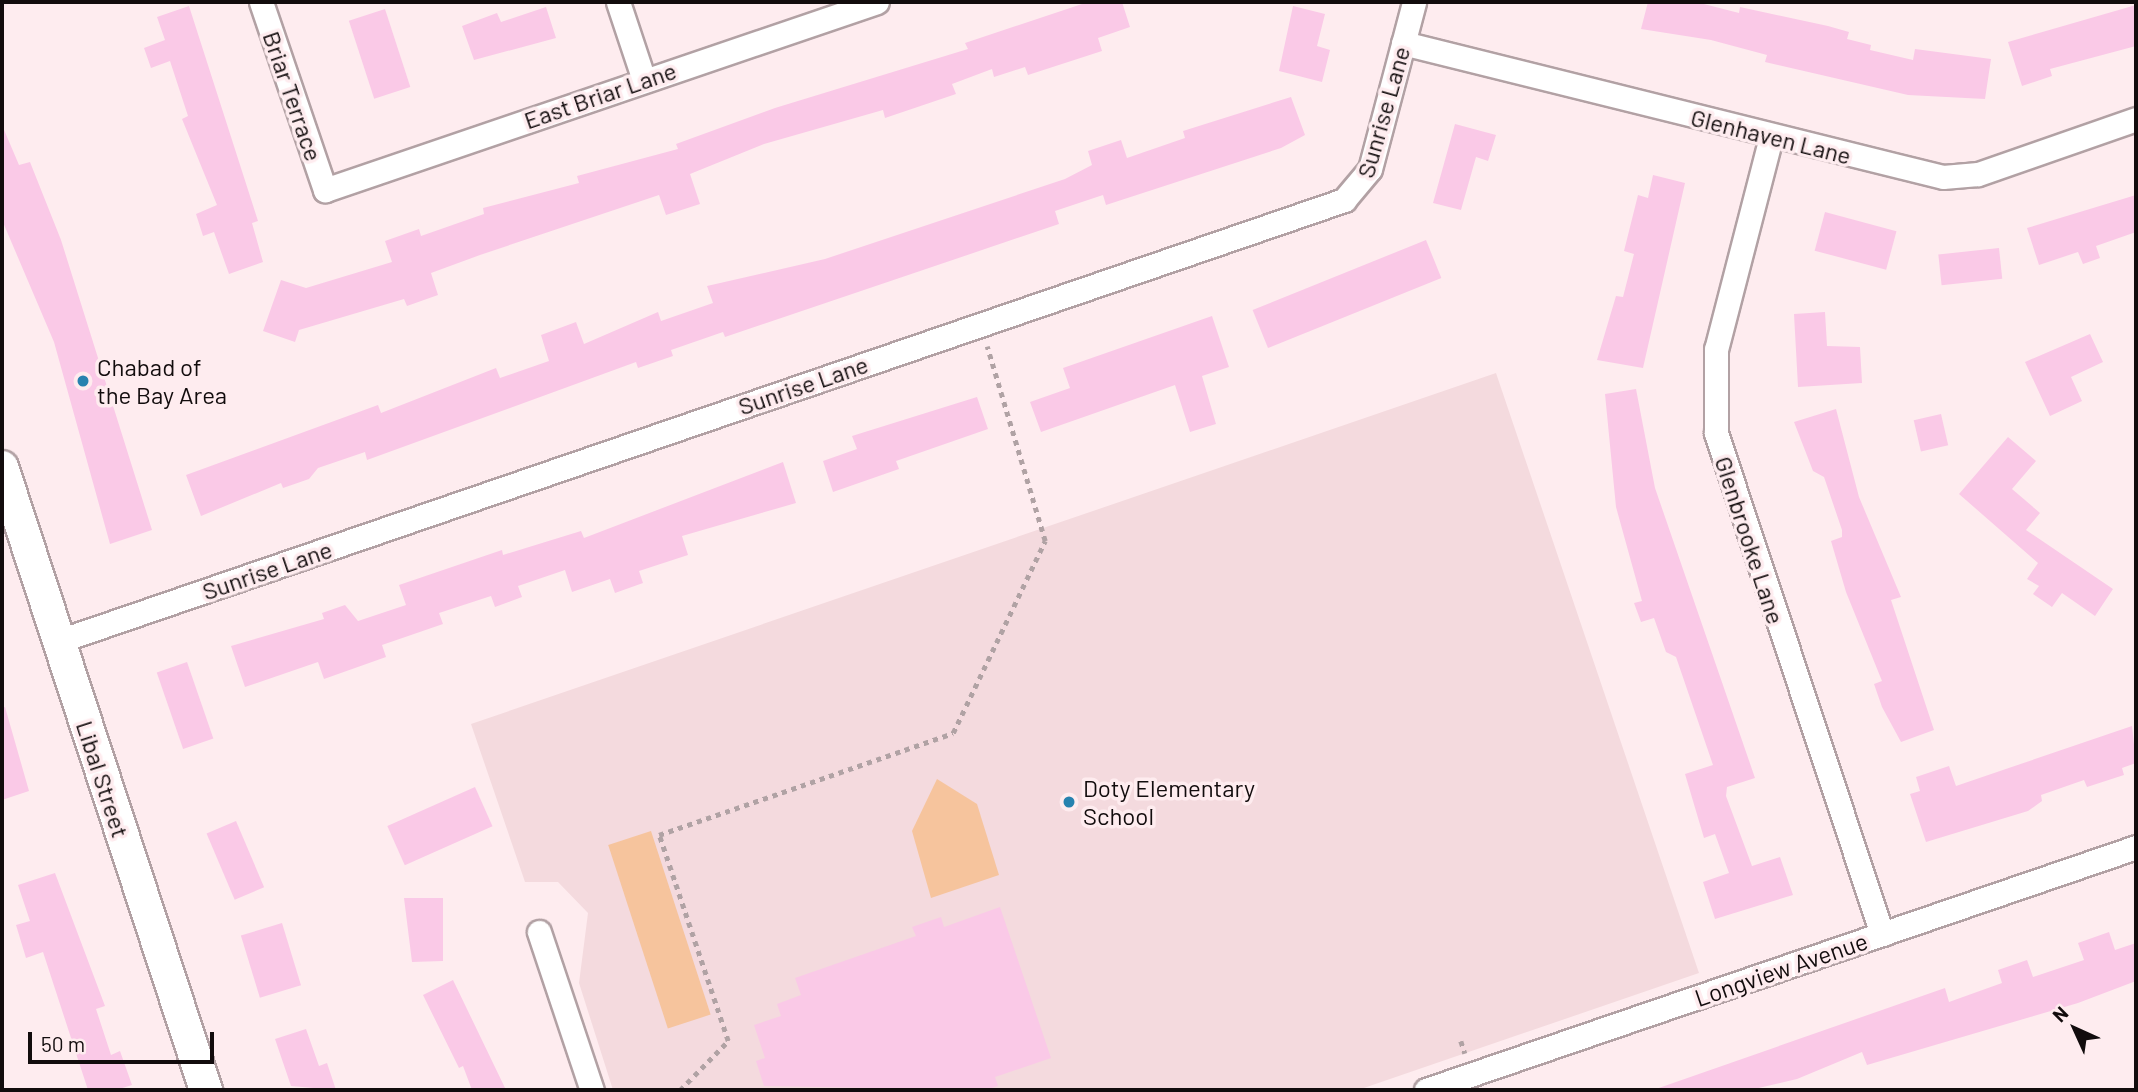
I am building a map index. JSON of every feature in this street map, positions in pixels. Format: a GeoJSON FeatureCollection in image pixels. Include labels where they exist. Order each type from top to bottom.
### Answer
{"type":"FeatureCollection","features":[{"type":"Feature","properties":{"kind":"street","name":"Briar Terrace"},"geometry":{"type":"LineString","coordinates":[[261,2],[325,190]]}},
{"type":"Feature","properties":{"kind":"street"},"geometry":{"type":"LineString","coordinates":[[618,2],[644,80]]}},
{"type":"Feature","properties":{"kind":"street","name":"East Briar Lane"},"geometry":{"type":"LineString","coordinates":[[325,190],[877,2]]}},
{"type":"Feature","properties":{"kind":"street","name":"Sunrise Lane"},"geometry":{"type":"LineString","coordinates":[[59,642],[1354,194],[1370,169],[1414,2]]}},
{"type":"Feature","properties":{"kind":"street","name":"Glenhaven Lane"},"geometry":{"type":"LineString","coordinates":[[1403,43],[1771,137],[1959,176],[2136,119]]}},
{"type":"Feature","properties":{"kind":"street","name":"Glenbrooke Lane"},"geometry":{"type":"LineString","coordinates":[[1771,137],[1716,349],[1716,433],[1882,934]]}},
{"type":"Feature","properties":{"kind":"street","name":"Libal Street"},"geometry":{"type":"LineString","coordinates":[[2,469],[206,1090]]}},
{"type":"Feature","properties":{"kind":"street","name":"Longview Avenue"},"geometry":{"type":"LineString","coordinates":[[1426,1090],[2136,847]]}},
{"type":"Feature","properties":{"kind":"street"},"geometry":{"type":"LineString","coordinates":[[539,932],[592,1090]]}},
{"type":"Feature","properties":{"kind":"path"},"geometry":{"type":"LineString","coordinates":[[680,1090],[728,1041],[659,835],[953,733],[1045,541],[980,324]]}},
{"type":"Feature","properties":{"kind":"shaded area","name":"Doty Elementary School"},"geometry":{"type":"Polygon","coordinates":[[[1496,373],[1699,973],[1358,1090],[613,1090],[579,983],[588,913],[558,882],[525,882],[471,724],[1496,373]]]}},
{"type":"Feature","properties":{"kind":"shaded area"},"geometry":{"type":"Polygon","coordinates":[[[937,779],[977,804],[999,875],[931,898],[912,831],[937,779]]]}},
{"type":"Feature","properties":{"kind":"shaded area"},"geometry":{"type":"Polygon","coordinates":[[[651,831],[711,1015],[668,1028],[608,845],[651,831]]]}},
{"type":"Feature","properties":{"kind":"building"},"geometry":{"type":"Polygon","coordinates":[[[1088,2],[1122,2],[1130,27],[1098,38],[1102,51],[1028,75],[1025,67],[994,77],[992,69],[952,84],[956,94],[885,118],[883,110],[764,144],[690,174],[700,204],[666,215],[659,195],[480,255],[431,273],[438,295],[407,306],[404,299],[299,330],[295,342],[263,331],[281,280],[306,288],[392,262],[385,241],[419,229],[421,236],[484,214],[483,208],[579,183],[577,176],[678,149],[676,144],[775,108],[968,49],[965,43],[1088,2]]]}},
{"type":"Feature","properties":{"kind":"building"},"geometry":{"type":"Polygon","coordinates":[[[1648,2],[1696,2],[1739,13],[1740,7],[1828,26],[1849,32],[1847,39],[1871,45],[1870,50],[1913,60],[1915,49],[1991,59],[1985,99],[1908,95],[1765,62],[1767,55],[1711,40],[1641,29],[1648,2]]]}},
{"type":"Feature","properties":{"kind":"building"},"geometry":{"type":"Polygon","coordinates":[[[2136,5],[2136,46],[2050,69],[2052,76],[2022,86],[2008,42],[2136,5]]]}},
{"type":"Feature","properties":{"kind":"building"},"geometry":{"type":"Polygon","coordinates":[[[189,6],[258,221],[252,223],[263,262],[229,274],[214,232],[203,236],[196,214],[217,205],[182,119],[188,116],[170,61],[151,68],[144,48],[165,40],[157,17],[189,6]]]}},
{"type":"Feature","properties":{"kind":"building"},"geometry":{"type":"Polygon","coordinates":[[[1293,6],[1325,14],[1317,46],[1330,50],[1322,82],[1279,71],[1293,6]]]}},
{"type":"Feature","properties":{"kind":"building"},"geometry":{"type":"Polygon","coordinates":[[[546,7],[556,38],[474,60],[462,26],[497,13],[501,22],[546,7]]]}},
{"type":"Feature","properties":{"kind":"building"},"geometry":{"type":"Polygon","coordinates":[[[385,9],[410,87],[374,99],[349,21],[385,9]]]}},
{"type":"Feature","properties":{"kind":"building"},"geometry":{"type":"Polygon","coordinates":[[[1291,97],[1305,135],[1281,148],[1106,205],[1103,195],[1055,211],[1059,224],[725,337],[723,332],[671,350],[673,356],[638,368],[636,362],[367,460],[365,452],[318,468],[309,479],[283,488],[281,483],[201,516],[186,475],[378,405],[381,413],[496,368],[500,378],[549,361],[541,335],[576,322],[584,344],[658,312],[661,321],[713,303],[707,286],[825,259],[1065,179],[1092,165],[1088,151],[1121,140],[1127,158],[1185,138],[1183,131],[1291,97]]]}},
{"type":"Feature","properties":{"kind":"building"},"geometry":{"type":"Polygon","coordinates":[[[1455,124],[1496,135],[1488,161],[1476,157],[1461,210],[1433,203],[1455,124]]]}},
{"type":"Feature","properties":{"kind":"building"},"geometry":{"type":"Polygon","coordinates":[[[2,125],[19,165],[30,162],[61,240],[152,530],[110,544],[54,342],[2,220],[2,125]]]}},
{"type":"Feature","properties":{"kind":"building"},"geometry":{"type":"Polygon","coordinates":[[[1653,175],[1685,183],[1643,368],[1597,360],[1616,296],[1623,297],[1634,254],[1624,251],[1638,195],[1648,198],[1653,175]]]}},
{"type":"Feature","properties":{"kind":"building"},"geometry":{"type":"Polygon","coordinates":[[[2136,195],[2136,232],[2096,246],[2100,258],[2083,264],[2078,252],[2039,265],[2027,228],[2136,195]]]}},
{"type":"Feature","properties":{"kind":"building"},"geometry":{"type":"Polygon","coordinates":[[[1825,212],[1896,231],[1886,270],[1815,251],[1825,212]]]}},
{"type":"Feature","properties":{"kind":"building"},"geometry":{"type":"Polygon","coordinates":[[[1426,240],[1441,278],[1268,348],[1253,310],[1426,240]]]}},
{"type":"Feature","properties":{"kind":"building"},"geometry":{"type":"Polygon","coordinates":[[[1999,248],[2002,279],[1942,285],[1938,254],[1999,248]]]}},
{"type":"Feature","properties":{"kind":"building"},"geometry":{"type":"Polygon","coordinates":[[[1825,312],[1827,346],[1860,347],[1862,383],[1798,387],[1794,314],[1825,312]]]}},
{"type":"Feature","properties":{"kind":"building"},"geometry":{"type":"Polygon","coordinates":[[[1212,316],[1229,367],[1202,376],[1216,424],[1190,432],[1175,385],[1041,432],[1030,402],[1070,388],[1063,368],[1212,316]]]}},
{"type":"Feature","properties":{"kind":"building"},"geometry":{"type":"Polygon","coordinates":[[[2090,334],[2103,362],[2071,377],[2082,401],[2050,416],[2025,362],[2090,334]]]}},
{"type":"Feature","properties":{"kind":"building"},"geometry":{"type":"Polygon","coordinates":[[[1636,389],[1655,488],[1755,778],[1727,787],[1726,796],[1752,866],[1780,857],[1793,895],[1715,919],[1703,882],[1729,873],[1715,834],[1704,838],[1685,774],[1713,765],[1676,657],[1666,652],[1654,618],[1641,622],[1634,603],[1642,601],[1616,507],[1605,394],[1636,389]]]}},
{"type":"Feature","properties":{"kind":"building"},"geometry":{"type":"Polygon","coordinates":[[[977,397],[988,429],[896,461],[899,469],[833,492],[823,461],[857,449],[852,436],[977,397]]]}},
{"type":"Feature","properties":{"kind":"building"},"geometry":{"type":"Polygon","coordinates":[[[1836,409],[1859,497],[1901,597],[1891,600],[1934,730],[1901,742],[1882,707],[1874,684],[1882,681],[1846,592],[1831,541],[1842,537],[1842,530],[1824,477],[1813,471],[1794,422],[1836,409]]]}},
{"type":"Feature","properties":{"kind":"building"},"geometry":{"type":"Polygon","coordinates":[[[1941,414],[1948,445],[1921,451],[1914,420],[1941,414]]]}},
{"type":"Feature","properties":{"kind":"building"},"geometry":{"type":"Polygon","coordinates":[[[2008,437],[2036,461],[2012,489],[2040,513],[2026,530],[2113,589],[2095,616],[2062,593],[2052,607],[2033,594],[2039,586],[2027,579],[2038,563],[1959,494],[2008,437]]]}},
{"type":"Feature","properties":{"kind":"building"},"geometry":{"type":"Polygon","coordinates":[[[783,462],[796,503],[682,536],[688,555],[639,571],[643,583],[615,593],[610,579],[572,592],[565,570],[518,586],[522,597],[495,607],[491,596],[439,613],[443,624],[382,645],[386,657],[324,679],[318,662],[245,687],[231,646],[324,619],[322,613],[345,605],[358,621],[406,605],[399,585],[502,550],[503,555],[581,531],[584,538],[783,462]]]}},
{"type":"Feature","properties":{"kind":"building"},"geometry":{"type":"Polygon","coordinates":[[[187,662],[213,739],[183,749],[157,672],[187,662]]]}},
{"type":"Feature","properties":{"kind":"building"},"geometry":{"type":"Polygon","coordinates":[[[5,707],[29,791],[2,800],[2,708],[5,707]]]}},
{"type":"Feature","properties":{"kind":"building"},"geometry":{"type":"Polygon","coordinates":[[[2132,726],[2136,763],[2122,768],[2124,775],[2087,787],[2084,780],[2041,795],[2042,801],[2028,811],[1926,842],[1910,794],[1920,791],[1916,777],[1949,766],[1956,786],[2132,726]]]}},
{"type":"Feature","properties":{"kind":"building"},"geometry":{"type":"Polygon","coordinates":[[[475,787],[492,826],[405,865],[387,826],[475,787]]]}},
{"type":"Feature","properties":{"kind":"building"},"geometry":{"type":"Polygon","coordinates":[[[236,821],[264,887],[235,900],[207,834],[236,821]]]}},
{"type":"Feature","properties":{"kind":"building"},"geometry":{"type":"Polygon","coordinates":[[[55,873],[105,1006],[96,1009],[111,1055],[120,1051],[132,1085],[116,1090],[88,1090],[43,952],[26,958],[16,925],[30,921],[18,885],[55,873]]]}},
{"type":"Feature","properties":{"kind":"building"},"geometry":{"type":"Polygon","coordinates":[[[404,898],[443,898],[443,961],[412,962],[404,898]]]}},
{"type":"Feature","properties":{"kind":"building"},"geometry":{"type":"Polygon","coordinates":[[[1000,907],[1051,1058],[995,1077],[998,1086],[985,1090],[764,1086],[756,1061],[765,1058],[754,1025],[781,1016],[777,1004],[801,995],[795,978],[916,936],[912,927],[941,917],[944,927],[1000,907]]]}},
{"type":"Feature","properties":{"kind":"building"},"geometry":{"type":"Polygon","coordinates":[[[282,923],[301,985],[260,998],[241,936],[282,923]]]}},
{"type":"Feature","properties":{"kind":"building"},"geometry":{"type":"Polygon","coordinates":[[[2109,932],[2115,950],[2136,943],[2136,981],[2078,1003],[1867,1065],[1862,1052],[1797,1079],[1750,1090],[1653,1090],[1945,988],[1949,1002],[2002,983],[1998,970],[2027,960],[2033,977],[2084,960],[2078,943],[2109,932]]]}},
{"type":"Feature","properties":{"kind":"building"},"geometry":{"type":"Polygon","coordinates":[[[453,980],[506,1090],[472,1090],[463,1066],[459,1068],[423,995],[453,980]]]}},
{"type":"Feature","properties":{"kind":"building"},"geometry":{"type":"Polygon","coordinates":[[[306,1029],[319,1066],[327,1063],[336,1090],[291,1086],[275,1039],[306,1029]]]}},
{"type":"Feature","properties":{"kind":"place","name":"Chabad of the Bay Area"},"geometry":{"type":"Point","coordinates":[83,381]}},
{"type":"Feature","properties":{"kind":"place","name":"Doty Elementary School"},"geometry":{"type":"Point","coordinates":[1069,802]}}]}
